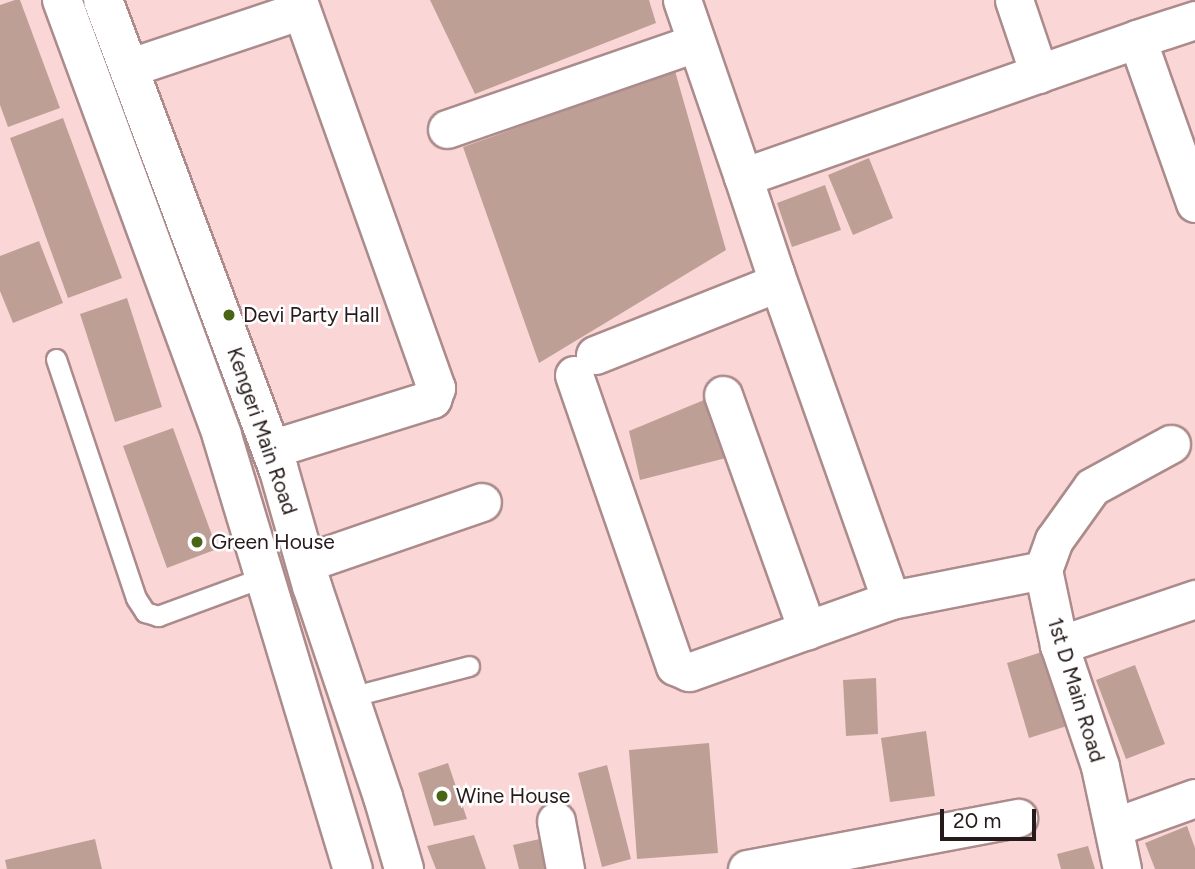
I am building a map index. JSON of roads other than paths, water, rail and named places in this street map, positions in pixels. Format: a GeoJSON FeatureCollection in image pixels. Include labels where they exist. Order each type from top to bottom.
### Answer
{"type":"FeatureCollection","features":[{"type":"Feature","properties":{"kind":"main road","name":"Kengeri Main Road"},"geometry":{"type":"LineString","coordinates":[[61,0],[222,436],[351,868]]}},
{"type":"Feature","properties":{"kind":"main road","name":"Kengeri Main Road"},"geometry":{"type":"LineString","coordinates":[[103,0],[271,449],[404,869]]}},
{"type":"Feature","properties":{"kind":"street"},"geometry":{"type":"LineString","coordinates":[[682,0],[891,600]]}},
{"type":"Feature","properties":{"kind":"street"},"geometry":{"type":"LineString","coordinates":[[1014,0],[1039,74]]}},
{"type":"Feature","properties":{"kind":"street"},"geometry":{"type":"LineString","coordinates":[[128,68],[299,5],[436,388],[432,399],[271,449]]}},
{"type":"Feature","properties":{"kind":"street"},"geometry":{"type":"LineString","coordinates":[[743,177],[1195,20]]}},
{"type":"Feature","properties":{"kind":"street"},"geometry":{"type":"LineString","coordinates":[[1137,39],[1195,203]]}},
{"type":"Feature","properties":{"kind":"street"},"geometry":{"type":"LineString","coordinates":[[447,129],[696,43]]}},
{"type":"Feature","properties":{"kind":"street"},"geometry":{"type":"LineString","coordinates":[[775,273],[775,280],[769,288],[584,365],[675,666],[689,672],[891,600],[1043,570],[1054,540],[1092,487],[1171,444]]}},
{"type":"Feature","properties":{"kind":"street"},"geometry":{"type":"LineString","coordinates":[[723,395],[807,630]]}},
{"type":"Feature","properties":{"kind":"street"},"geometry":{"type":"LineString","coordinates":[[305,563],[481,502]]}},
{"type":"Feature","properties":{"kind":"street","name":"1st D Main Road"},"geometry":{"type":"LineString","coordinates":[[1043,570],[1059,645],[1100,766],[1122,869]]}},
{"type":"Feature","properties":{"kind":"street"},"geometry":{"type":"LineString","coordinates":[[1059,645],[1195,599]]}},
{"type":"Feature","properties":{"kind":"street"},"geometry":{"type":"LineString","coordinates":[[1114,827],[1195,798]]}},
{"type":"Feature","properties":{"kind":"street"},"geometry":{"type":"LineString","coordinates":[[747,869],[1018,818]]}},
{"type":"Feature","properties":{"kind":"street"},"geometry":{"type":"LineString","coordinates":[[555,821],[565,869]]}},
{"type":"Feature","properties":{"kind":"lane"},"geometry":{"type":"LineString","coordinates":[[56,359],[136,598],[145,612],[158,616],[264,577]]}},
{"type":"Feature","properties":{"kind":"lane"},"geometry":{"type":"LineString","coordinates":[[350,697],[469,666]]}},
{"type":"Feature","properties":{"kind":"place","name":"Devi Party Hall"},"geometry":{"type":"Point","coordinates":[229,315]}},
{"type":"Feature","properties":{"kind":"place","name":"Green House"},"geometry":{"type":"Point","coordinates":[197,542]}},
{"type":"Feature","properties":{"kind":"place","name":"Wine House"},"geometry":{"type":"Point","coordinates":[442,796]}}]}
